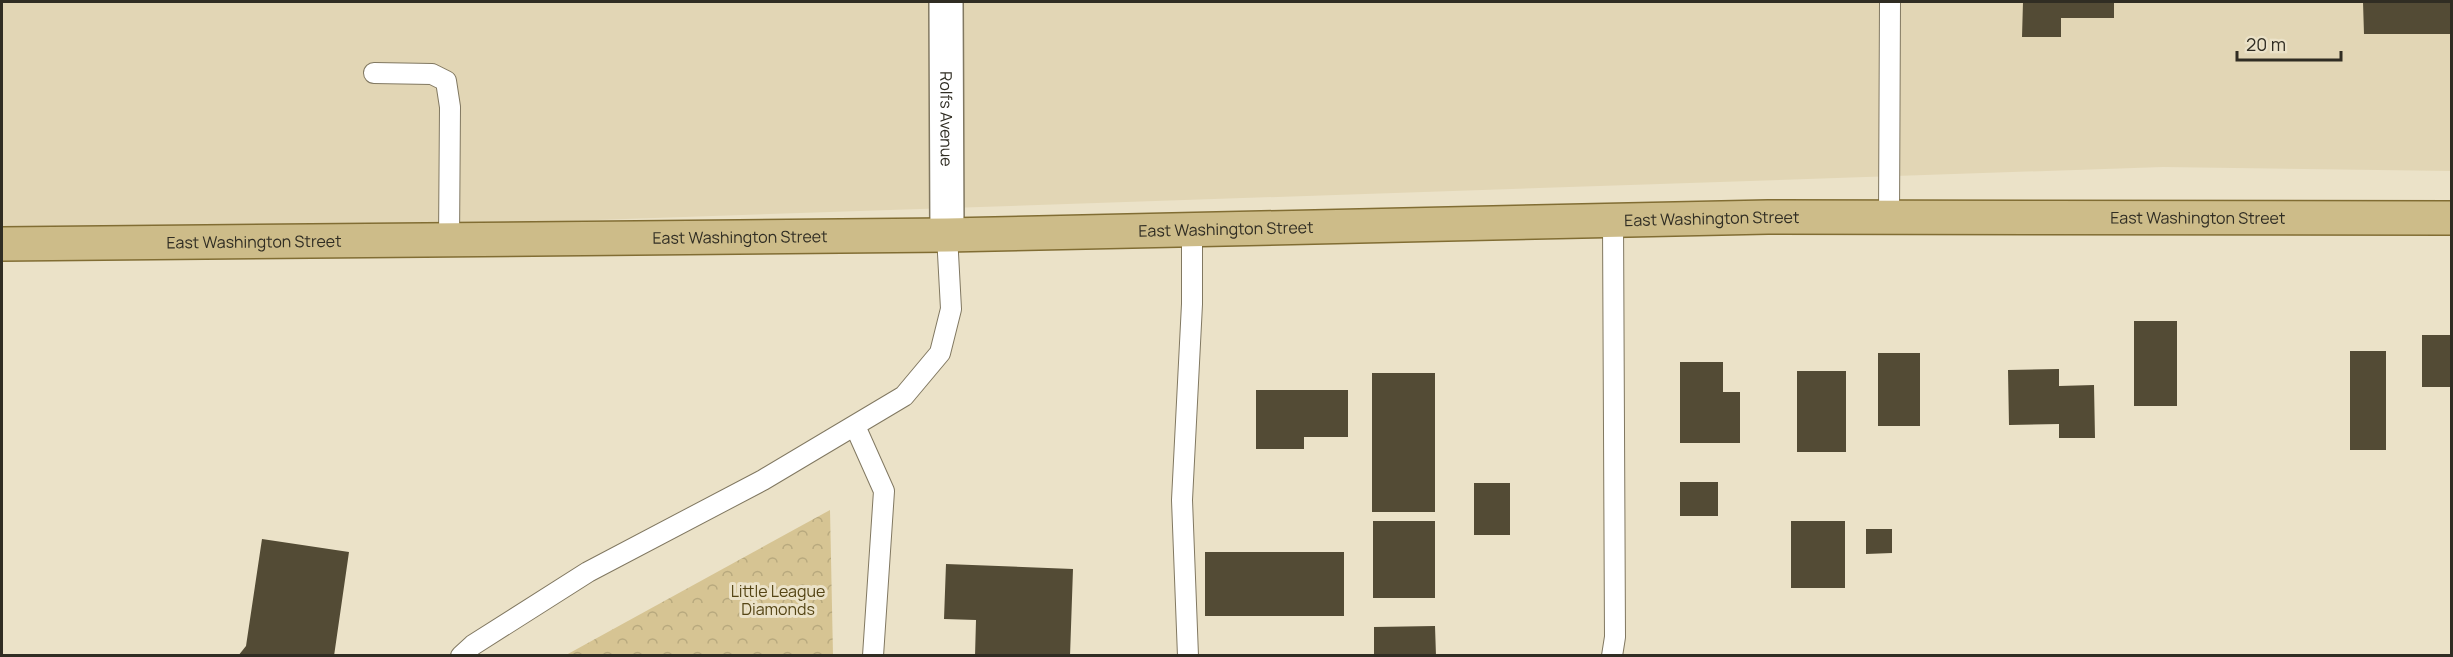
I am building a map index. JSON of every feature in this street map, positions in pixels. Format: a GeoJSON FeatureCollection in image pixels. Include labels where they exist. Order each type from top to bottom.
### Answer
{"type":"FeatureCollection","features":[{"type":"Feature","properties":{"kind":"main road","name":"East Washington Street"},"geometry":{"type":"LineString","coordinates":[[2,244],[947,235],[1889,217],[2451,218]]}},
{"type":"Feature","properties":{"kind":"street","name":"Rolfs Avenue"},"geometry":{"type":"LineString","coordinates":[[946,2],[947,235]]}},
{"type":"Feature","properties":{"kind":"lane"},"geometry":{"type":"LineString","coordinates":[[1889,217],[1890,2]]}},
{"type":"Feature","properties":{"kind":"lane"},"geometry":{"type":"LineString","coordinates":[[374,73],[432,74],[446,81],[450,107],[449,240]]}},
{"type":"Feature","properties":{"kind":"lane"},"geometry":{"type":"LineString","coordinates":[[1612,656],[1615,637],[1613,221]]}},
{"type":"Feature","properties":{"kind":"lane"},"geometry":{"type":"LineString","coordinates":[[1188,656],[1182,500],[1192,304],[1192,230]]}},
{"type":"Feature","properties":{"kind":"lane"},"geometry":{"type":"LineString","coordinates":[[461,656],[473,645],[588,572],[763,480],[904,396],[940,353],[951,309],[947,235]]}},
{"type":"Feature","properties":{"kind":"lane"},"geometry":{"type":"LineString","coordinates":[[855,426],[884,491],[873,656]]}},
{"type":"Feature","properties":{"kind":"shaded area"},"geometry":{"type":"Polygon","coordinates":[[[2,2],[2451,2],[2451,171],[2163,167],[2,240],[2,2]]]}},
{"type":"Feature","properties":{"kind":"green space","name":"Little League Diamonds"},"geometry":{"type":"Polygon","coordinates":[[[830,510],[833,655],[566,655],[830,510]]]}},
{"type":"Feature","properties":{"kind":"building"},"geometry":{"type":"Polygon","coordinates":[[[2023,2],[2114,2],[2114,18],[2061,18],[2061,37],[2022,37],[2023,2]]]}},
{"type":"Feature","properties":{"kind":"building"},"geometry":{"type":"Polygon","coordinates":[[[2363,2],[2452,2],[2452,34],[2364,34],[2363,2]]]}},
{"type":"Feature","properties":{"kind":"building"},"geometry":{"type":"Polygon","coordinates":[[[2134,321],[2177,321],[2177,406],[2134,406],[2134,321]]]}},
{"type":"Feature","properties":{"kind":"building"},"geometry":{"type":"Polygon","coordinates":[[[2422,335],[2452,335],[2452,387],[2422,387],[2422,335]]]}},
{"type":"Feature","properties":{"kind":"building"},"geometry":{"type":"Polygon","coordinates":[[[2350,351],[2386,351],[2386,450],[2350,450],[2350,351]]]}},
{"type":"Feature","properties":{"kind":"building"},"geometry":{"type":"Polygon","coordinates":[[[1878,353],[1920,353],[1920,426],[1878,426],[1878,353]]]}},
{"type":"Feature","properties":{"kind":"building"},"geometry":{"type":"Polygon","coordinates":[[[1680,362],[1723,362],[1723,392],[1740,392],[1740,443],[1680,443],[1680,362]]]}},
{"type":"Feature","properties":{"kind":"building"},"geometry":{"type":"Polygon","coordinates":[[[2059,369],[2059,386],[2094,385],[2095,438],[2059,438],[2059,424],[2009,425],[2008,370],[2059,369]]]}},
{"type":"Feature","properties":{"kind":"building"},"geometry":{"type":"Polygon","coordinates":[[[1797,371],[1846,371],[1846,452],[1797,452],[1797,371]]]}},
{"type":"Feature","properties":{"kind":"building"},"geometry":{"type":"Polygon","coordinates":[[[1372,373],[1435,373],[1435,512],[1372,512],[1372,373]]]}},
{"type":"Feature","properties":{"kind":"building"},"geometry":{"type":"Polygon","coordinates":[[[1256,390],[1348,390],[1348,437],[1304,437],[1304,449],[1256,449],[1256,390]]]}},
{"type":"Feature","properties":{"kind":"building"},"geometry":{"type":"Polygon","coordinates":[[[1680,482],[1718,482],[1718,516],[1680,516],[1680,482]]]}},
{"type":"Feature","properties":{"kind":"building"},"geometry":{"type":"Polygon","coordinates":[[[1474,483],[1510,483],[1510,535],[1474,535],[1474,483]]]}},
{"type":"Feature","properties":{"kind":"building"},"geometry":{"type":"Polygon","coordinates":[[[1373,521],[1435,521],[1435,598],[1373,598],[1373,521]]]}},
{"type":"Feature","properties":{"kind":"building"},"geometry":{"type":"Polygon","coordinates":[[[1791,521],[1845,521],[1845,588],[1791,588],[1791,521]]]}},
{"type":"Feature","properties":{"kind":"building"},"geometry":{"type":"Polygon","coordinates":[[[1866,529],[1892,529],[1892,553],[1866,554],[1866,529]]]}},
{"type":"Feature","properties":{"kind":"building"},"geometry":{"type":"Polygon","coordinates":[[[262,539],[349,552],[334,656],[238,656],[246,646],[262,539]]]}},
{"type":"Feature","properties":{"kind":"building"},"geometry":{"type":"Polygon","coordinates":[[[1205,552],[1344,552],[1344,616],[1205,616],[1205,552]]]}},
{"type":"Feature","properties":{"kind":"building"},"geometry":{"type":"Polygon","coordinates":[[[946,564],[1073,569],[1070,656],[975,656],[976,620],[944,619],[946,564]]]}},
{"type":"Feature","properties":{"kind":"building"},"geometry":{"type":"Polygon","coordinates":[[[1435,626],[1436,656],[1374,656],[1374,627],[1435,626]]]}}]}
